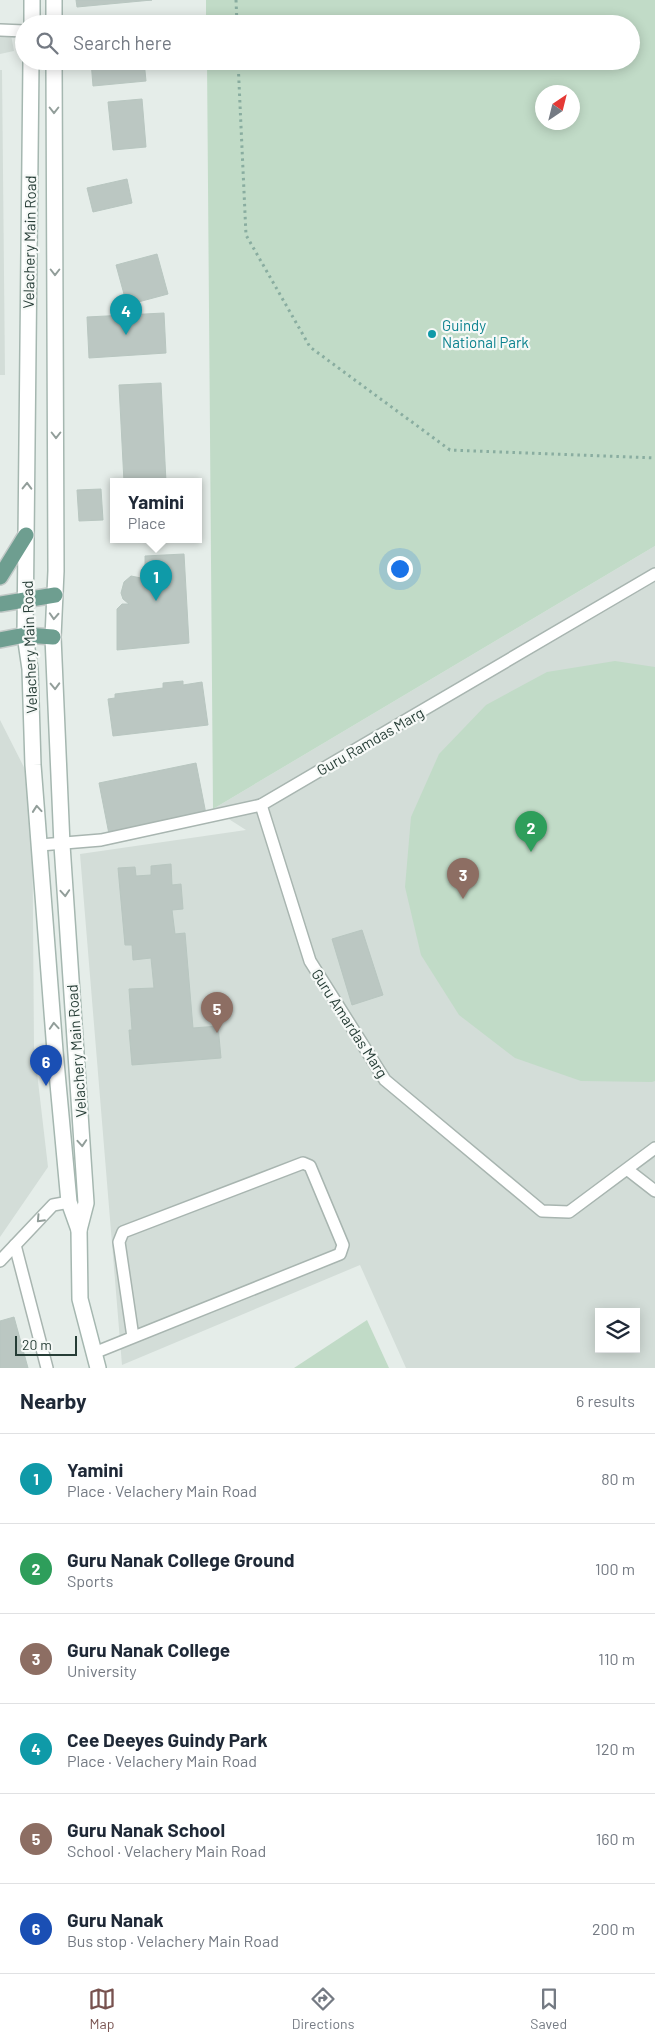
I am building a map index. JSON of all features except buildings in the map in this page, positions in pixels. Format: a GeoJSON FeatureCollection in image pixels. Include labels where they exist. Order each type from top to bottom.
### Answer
{"type":"FeatureCollection","features":[{"type":"Feature","properties":{"kind":"main road"},"geometry":{"type":"LineString","coordinates":[[32,0],[32,15]]}},
{"type":"Feature","properties":{"kind":"main road"},"geometry":{"type":"LineString","coordinates":[[54,0],[54,15]]}},
{"type":"Feature","properties":{"kind":"main road","name":"Velachery Main Road"},"geometry":{"type":"LineString","coordinates":[[31,70],[25,635],[30,669],[33,765],[69,1202],[79,1230]]}},
{"type":"Feature","properties":{"kind":"main road","name":"Velachery Main Road"},"geometry":{"type":"LineString","coordinates":[[54,70],[55,595],[53,637],[62,845],[86,1203],[79,1230],[80,1299],[98,1368]]}},
{"type":"Feature","properties":{"kind":"main road"},"geometry":{"type":"LineString","coordinates":[[0,577],[26,535]]}},
{"type":"Feature","properties":{"kind":"main road"},"geometry":{"type":"LineString","coordinates":[[0,604],[55,595]]}},
{"type":"Feature","properties":{"kind":"main road"},"geometry":{"type":"LineString","coordinates":[[0,640],[25,635],[53,637]]}},
{"type":"Feature","properties":{"kind":"lane"},"geometry":{"type":"LineString","coordinates":[[0,30],[15,31]]}},
{"type":"Feature","properties":{"kind":"lane","name":"Guru Ramdas Marg"},"geometry":{"type":"LineString","coordinates":[[40,846],[101,840],[261,804],[655,574]]}},
{"type":"Feature","properties":{"kind":"lane","name":"Guru Amardas Marg"},"geometry":{"type":"LineString","coordinates":[[261,804],[310,961],[385,1080],[542,1211],[569,1212],[628,1170]]}},
{"type":"Feature","properties":{"kind":"lane"},"geometry":{"type":"LineString","coordinates":[[655,1148],[628,1170],[655,1191]]}},
{"type":"Feature","properties":{"kind":"lane"},"geometry":{"type":"LineString","coordinates":[[94,1353],[133,1338],[340,1254],[343,1245],[310,1166],[303,1163],[123,1232],[119,1242],[133,1338]]}},
{"type":"Feature","properties":{"kind":"lane"},"geometry":{"type":"LineString","coordinates":[[0,1261],[53,1205],[69,1202]]}},
{"type":"Feature","properties":{"kind":"lane"},"geometry":{"type":"LineString","coordinates":[[15,1245],[47,1368]]}},
{"type":"Feature","properties":{"kind":"path"},"geometry":{"type":"LineString","coordinates":[[236,0],[237,15]]}},
{"type":"Feature","properties":{"kind":"path"},"geometry":{"type":"LineString","coordinates":[[238,70],[246,235],[310,347],[450,450],[655,458]]}},
{"type":"Feature","properties":{"kind":"shaded area"},"geometry":{"type":"Polygon","coordinates":[[[0,23],[9,24],[14,51],[0,54],[0,23]]]}},
{"type":"Feature","properties":{"kind":"shaded area"},"geometry":{"type":"Polygon","coordinates":[[[0,70],[2,70],[5,375],[0,375],[0,70]]]}},
{"type":"Feature","properties":{"kind":"shaded area"},"geometry":{"type":"Polygon","coordinates":[[[655,546],[655,1368],[406,1368],[360,1265],[122,1365],[80,854],[246,830],[213,809],[655,546]]]}},
{"type":"Feature","properties":{"kind":"shaded area"},"geometry":{"type":"Polygon","coordinates":[[[0,720],[32,783],[34,1047],[48,1167],[0,1237],[0,720]]]}},
{"type":"Feature","properties":{"kind":"green space","name":"Guindy National Park"},"geometry":{"type":"Polygon","coordinates":[[[206,0],[655,0],[655,546],[213,809],[207,70],[640,70],[640,15],[206,15],[206,0]]]}},
{"type":"Feature","properties":{"kind":"green space"},"geometry":{"type":"Polygon","coordinates":[[[615,661],[655,667],[655,1081],[652,1082],[581,1081],[515,1058],[459,1015],[421,955],[405,887],[411,817],[439,754],[486,705],[547,672],[615,661]]]}},
{"type":"Feature","properties":{"kind":"green space"},"geometry":{"type":"Polygon","coordinates":[[[367,1320],[389,1368],[294,1368],[367,1320]]]}},
{"type":"Feature","properties":{"kind":"place","name":"Guindy National Park"},"geometry":{"type":"Point","coordinates":[432,334]}},
{"type":"Feature","properties":{"kind":"place","name":"Cee Deeyes Guindy Park"},"geometry":{"type":"Point","coordinates":[126,335]}},
{"type":"Feature","properties":{"kind":"place","name":"Yamini"},"geometry":{"type":"Point","coordinates":[156,601]}},
{"type":"Feature","properties":{"kind":"place","name":"Guru Nanak College Ground"},"geometry":{"type":"Point","coordinates":[531,852]}},
{"type":"Feature","properties":{"kind":"place","name":"Guru Nanak College"},"geometry":{"type":"Point","coordinates":[463,899]}},
{"type":"Feature","properties":{"kind":"place","name":"Guru Nanak School"},"geometry":{"type":"Point","coordinates":[217,1033]}},
{"type":"Feature","properties":{"kind":"place","name":"Guru Nanak"},"geometry":{"type":"Point","coordinates":[46,1086]}}]}
